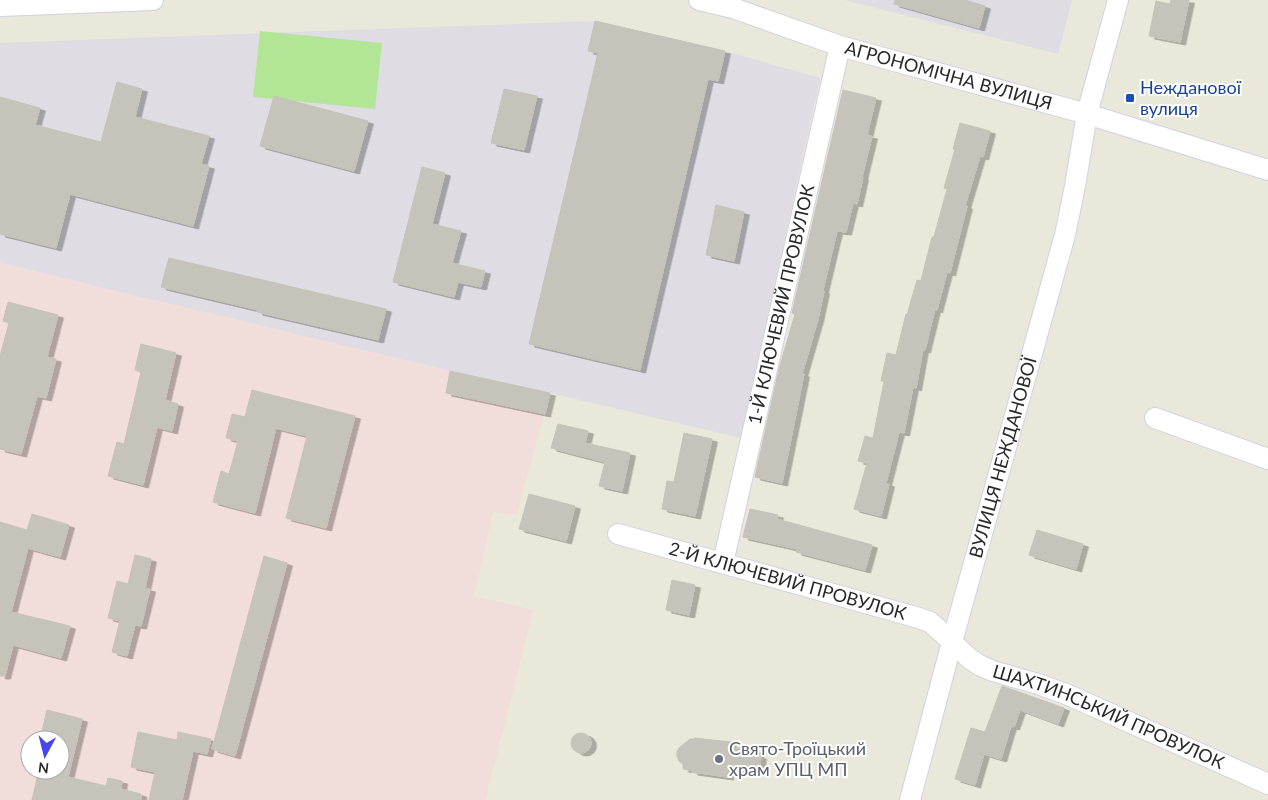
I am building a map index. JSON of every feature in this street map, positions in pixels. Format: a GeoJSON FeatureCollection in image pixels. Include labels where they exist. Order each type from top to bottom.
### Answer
{"type":"FeatureCollection","features":[{"type":"Feature","properties":{"kind":"street"},"geometry":{"type":"LineString","coordinates":[[0,6],[153,0]]}},
{"type":"Feature","properties":{"kind":"street","name":"АГРОНОМІЧНА ВУЛИЦЯ"},"geometry":{"type":"LineString","coordinates":[[699,0],[733,8],[840,46],[1087,114],[1268,170]]}},
{"type":"Feature","properties":{"kind":"street"},"geometry":{"type":"LineString","coordinates":[[1087,114],[1118,0]]}},
{"type":"Feature","properties":{"kind":"street","name":"1-Й КЛЮЧЕВИЙ ПРОВУЛОК"},"geometry":{"type":"LineString","coordinates":[[723,563],[840,46]]}},
{"type":"Feature","properties":{"kind":"street","name":"ВУЛИЦЯ НЕЖДАНОВОЇ"},"geometry":{"type":"LineString","coordinates":[[910,800],[1065,235],[1087,114]]}},
{"type":"Feature","properties":{"kind":"street"},"geometry":{"type":"LineString","coordinates":[[1155,418],[1268,459]]}},
{"type":"Feature","properties":{"kind":"street","name":"2-Й КЛЮЧЕВИЙ ПРОВУЛОК"},"geometry":{"type":"LineString","coordinates":[[618,534],[919,618],[930,622],[952,642]]}},
{"type":"Feature","properties":{"kind":"street","name":"ШАХТИНСЬКИЙ ПРОВУЛОК"},"geometry":{"type":"LineString","coordinates":[[952,642],[970,659],[981,666],[1066,694],[1268,784]]}},
{"type":"Feature","properties":{"kind":"shaded area"},"geometry":{"type":"Polygon","coordinates":[[[845,0],[1072,0],[1058,54],[845,0]]]}},
{"type":"Feature","properties":{"kind":"shaded area"},"geometry":{"type":"Polygon","coordinates":[[[595,21],[725,51],[820,78],[741,438],[450,371],[0,263],[0,43],[595,21]]]}},
{"type":"Feature","properties":{"kind":"shaded area"},"geometry":{"type":"Polygon","coordinates":[[[0,263],[450,371],[550,393],[516,515],[493,512],[474,596],[533,610],[485,800],[0,800],[0,263]]]}},
{"type":"Feature","properties":{"kind":"green space"},"geometry":{"type":"Polygon","coordinates":[[[260,31],[382,43],[375,109],[253,97],[260,31]]]}},
{"type":"Feature","properties":{"kind":"building"},"geometry":{"type":"Polygon","coordinates":[[[895,0],[965,0],[985,6],[979,28],[894,4],[895,0]]]}},
{"type":"Feature","properties":{"kind":"building"},"geometry":{"type":"Polygon","coordinates":[[[1171,0],[1189,0],[1180,42],[1149,36],[1156,1],[1170,4],[1171,0]]]}},
{"type":"Feature","properties":{"kind":"building"},"geometry":{"type":"Polygon","coordinates":[[[595,21],[725,51],[718,81],[708,79],[640,370],[529,344],[598,53],[588,51],[595,21]]]}},
{"type":"Feature","properties":{"kind":"building"},"geometry":{"type":"Polygon","coordinates":[[[117,82],[142,89],[135,117],[209,136],[201,164],[209,166],[193,226],[70,194],[56,248],[0,234],[0,97],[40,108],[35,125],[101,142],[117,82]]]}},
{"type":"Feature","properties":{"kind":"building"},"geometry":{"type":"Polygon","coordinates":[[[504,89],[537,96],[524,150],[491,143],[504,89]]]}},
{"type":"Feature","properties":{"kind":"building"},"geometry":{"type":"Polygon","coordinates":[[[843,90],[876,98],[867,135],[872,136],[857,204],[853,203],[846,232],[837,231],[818,319],[802,374],[804,374],[782,483],[755,477],[779,369],[795,314],[792,313],[843,90]]]}},
{"type":"Feature","properties":{"kind":"building"},"geometry":{"type":"Polygon","coordinates":[[[274,96],[368,121],[354,171],[260,146],[274,96]]]}},
{"type":"Feature","properties":{"kind":"building"},"geometry":{"type":"Polygon","coordinates":[[[960,123],[990,131],[983,157],[980,156],[965,206],[967,206],[950,273],[947,272],[937,310],[935,309],[925,350],[923,349],[916,388],[913,387],[904,433],[899,432],[886,483],[889,484],[881,516],[854,509],[867,463],[858,461],[865,436],[873,438],[884,381],[881,381],[887,353],[896,355],[917,280],[921,281],[947,189],[944,188],[960,123]]]}},
{"type":"Feature","properties":{"kind":"building"},"geometry":{"type":"Polygon","coordinates":[[[422,167],[445,173],[432,224],[461,231],[452,263],[485,271],[481,287],[458,282],[454,297],[393,282],[422,167]]]}},
{"type":"Feature","properties":{"kind":"building"},"geometry":{"type":"Polygon","coordinates":[[[716,205],[744,212],[734,261],[706,255],[716,205]]]}},
{"type":"Feature","properties":{"kind":"building"},"geometry":{"type":"Polygon","coordinates":[[[169,258],[386,309],[378,340],[257,312],[258,310],[161,287],[169,258]]]}},
{"type":"Feature","properties":{"kind":"building"},"geometry":{"type":"Polygon","coordinates":[[[8,302],[58,315],[47,357],[56,359],[46,398],[37,396],[21,454],[0,449],[0,356],[9,323],[3,321],[8,302]]]}},
{"type":"Feature","properties":{"kind":"building"},"geometry":{"type":"Polygon","coordinates":[[[141,344],[176,353],[165,400],[178,404],[172,431],[157,427],[143,485],[108,476],[117,442],[124,444],[141,372],[135,370],[141,344]]]}},
{"type":"Feature","properties":{"kind":"building"},"geometry":{"type":"Polygon","coordinates":[[[450,371],[550,393],[545,414],[446,393],[450,371]]]}},
{"type":"Feature","properties":{"kind":"building"},"geometry":{"type":"Polygon","coordinates":[[[252,390],[355,416],[326,528],[286,518],[307,436],[276,428],[255,513],[213,502],[221,471],[229,474],[238,441],[226,438],[232,414],[245,417],[252,390]]]}},
{"type":"Feature","properties":{"kind":"building"},"geometry":{"type":"Polygon","coordinates":[[[558,424],[588,431],[585,443],[630,453],[622,491],[599,486],[605,462],[551,448],[558,424]]]}},
{"type":"Feature","properties":{"kind":"building"},"geometry":{"type":"Polygon","coordinates":[[[684,433],[712,439],[695,516],[662,509],[667,481],[674,482],[684,433]]]}},
{"type":"Feature","properties":{"kind":"building"},"geometry":{"type":"Polygon","coordinates":[[[529,494],[575,506],[566,541],[519,529],[529,494]]]}},
{"type":"Feature","properties":{"kind":"building"},"geometry":{"type":"Polygon","coordinates":[[[750,509],[778,515],[777,519],[872,545],[865,570],[796,552],[797,549],[743,537],[750,509]]]}},
{"type":"Feature","properties":{"kind":"building"},"geometry":{"type":"Polygon","coordinates":[[[32,514],[69,525],[60,557],[28,548],[11,612],[70,626],[61,658],[13,645],[5,676],[0,676],[0,522],[27,530],[32,514]]]}},
{"type":"Feature","properties":{"kind":"building"},"geometry":{"type":"Polygon","coordinates":[[[1037,530],[1083,544],[1076,569],[1029,555],[1037,530]]]}},
{"type":"Feature","properties":{"kind":"building"},"geometry":{"type":"Polygon","coordinates":[[[135,555],[151,559],[145,588],[150,589],[141,626],[135,625],[127,656],[112,652],[120,621],[108,618],[117,581],[128,584],[135,555]]]}},
{"type":"Feature","properties":{"kind":"building"},"geometry":{"type":"Polygon","coordinates":[[[264,556],[287,563],[235,756],[212,749],[264,556]]]}},
{"type":"Feature","properties":{"kind":"building"},"geometry":{"type":"Polygon","coordinates":[[[672,580],[695,585],[689,615],[666,610],[672,580]]]}},
{"type":"Feature","properties":{"kind":"building"},"geometry":{"type":"Polygon","coordinates":[[[1002,686],[1064,708],[1058,724],[1020,710],[1014,727],[1011,726],[1001,759],[984,754],[975,785],[955,779],[971,728],[985,732],[1002,686]]]}},
{"type":"Feature","properties":{"kind":"building"},"geometry":{"type":"Polygon","coordinates":[[[47,710],[82,719],[70,769],[70,730],[42,730],[47,710]]]}},
{"type":"Feature","properties":{"kind":"building"},"geometry":{"type":"Polygon","coordinates":[[[138,732],[177,740],[178,732],[211,739],[207,754],[193,751],[182,800],[149,800],[155,772],[131,767],[138,732]]]}},
{"type":"Feature","properties":{"kind":"building"},"geometry":{"type":"Polygon","coordinates":[[[577,733],[585,733],[591,739],[591,747],[585,753],[577,753],[571,747],[571,739],[577,733]]]}},
{"type":"Feature","properties":{"kind":"building","name":"Свято-Троїцький храм УПЦ МП"},"geometry":{"type":"Polygon","coordinates":[[[694,738],[731,742],[730,747],[759,750],[758,756],[761,756],[759,771],[729,769],[728,777],[683,769],[683,764],[679,761],[677,752],[679,748],[694,738]]]}},
{"type":"Feature","properties":{"kind":"building"},"geometry":{"type":"Polygon","coordinates":[[[70,777],[106,786],[108,778],[122,781],[121,789],[141,794],[141,800],[32,800],[37,780],[70,780],[70,777]]]}},
{"type":"Feature","properties":{"kind":"place","name":"Нежданової вулиця"},"geometry":{"type":"Point","coordinates":[1130,98]}},
{"type":"Feature","properties":{"kind":"place","name":"Свято-Троїцький храм УПЦ МП"},"geometry":{"type":"Point","coordinates":[719,759]}}]}
